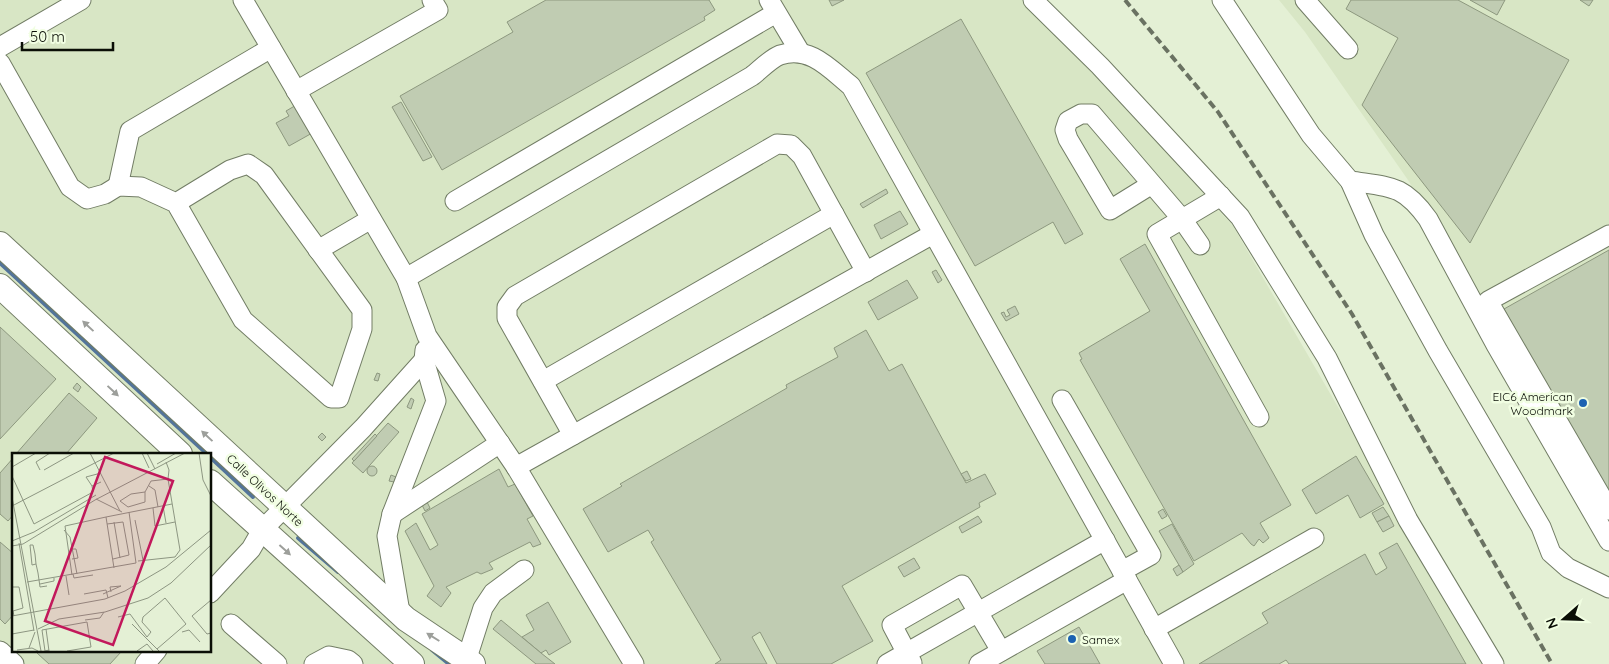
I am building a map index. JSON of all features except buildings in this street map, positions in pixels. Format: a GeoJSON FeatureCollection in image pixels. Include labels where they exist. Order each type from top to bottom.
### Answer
{"type":"FeatureCollection","features":[{"type":"Feature","properties":{"kind":"main road","name":"Calle Olivos Norte"},"geometry":{"type":"LineString","coordinates":[[0,244],[284,508],[400,612],[421,630],[470,661]]}},
{"type":"Feature","properties":{"kind":"main road"},"geometry":{"type":"LineString","coordinates":[[0,286],[179,453]]}},
{"type":"Feature","properties":{"kind":"main road"},"geometry":{"type":"LineString","coordinates":[[211,483],[412,664]]}},
{"type":"Feature","properties":{"kind":"street"},"geometry":{"type":"LineString","coordinates":[[0,47],[81,0]]}},
{"type":"Feature","properties":{"kind":"street"},"geometry":{"type":"LineString","coordinates":[[296,90],[438,10],[432,0]]}},
{"type":"Feature","properties":{"kind":"street"},"geometry":{"type":"LineString","coordinates":[[1034,0],[1100,66],[1240,217],[1303,316],[1327,358],[1408,520],[1494,664]]}},
{"type":"Feature","properties":{"kind":"street"},"geometry":{"type":"LineString","coordinates":[[1222,0],[1311,134],[1350,181],[1374,235],[1438,351],[1541,527],[1551,553],[1568,568],[1609,588]]}},
{"type":"Feature","properties":{"kind":"street"},"geometry":{"type":"LineString","coordinates":[[1305,0],[1348,49]]}},
{"type":"Feature","properties":{"kind":"street"},"geometry":{"type":"LineString","coordinates":[[250,2],[271,48],[406,278],[427,336],[516,467],[634,664]]}},
{"type":"Feature","properties":{"kind":"street"},"geometry":{"type":"LineString","coordinates":[[455,201],[773,6],[800,52]]}},
{"type":"Feature","properties":{"kind":"street"},"geometry":{"type":"LineString","coordinates":[[118,186],[130,132],[271,48]]}},
{"type":"Feature","properties":{"kind":"street"},"geometry":{"type":"LineString","coordinates":[[406,278],[752,76],[779,56],[800,52],[819,59],[851,86],[1174,664]]}},
{"type":"Feature","properties":{"kind":"street"},"geometry":{"type":"LineString","coordinates":[[0,63],[70,187],[88,199],[105,194],[118,186],[141,188],[176,203],[243,320],[331,398],[339,398],[362,329],[362,310],[264,175],[248,164],[230,170],[176,203]]}},
{"type":"Feature","properties":{"kind":"street"},"geometry":{"type":"LineString","coordinates":[[1152,184],[1110,210],[1068,138],[1066,130],[1068,121],[1081,114],[1092,114],[1152,184],[1182,219],[1200,245]]}},
{"type":"Feature","properties":{"kind":"street"},"geometry":{"type":"LineString","coordinates":[[573,435],[507,318],[507,307],[515,296],[777,144],[791,145],[802,156],[866,272]]}},
{"type":"Feature","properties":{"kind":"street"},"geometry":{"type":"LineString","coordinates":[[1350,181],[1398,188],[1414,200],[1428,219],[1496,345],[1609,541]]}},
{"type":"Feature","properties":{"kind":"street"},"geometry":{"type":"LineString","coordinates":[[1221,196],[1157,234],[1260,417]]}},
{"type":"Feature","properties":{"kind":"street"},"geometry":{"type":"LineString","coordinates":[[543,381],[834,214]]}},
{"type":"Feature","properties":{"kind":"street"},"geometry":{"type":"LineString","coordinates":[[318,250],[371,219]]}},
{"type":"Feature","properties":{"kind":"street"},"geometry":{"type":"LineString","coordinates":[[516,467],[933,234]]}},
{"type":"Feature","properties":{"kind":"street"},"geometry":{"type":"LineString","coordinates":[[1609,235],[1488,302],[1609,510]]}},
{"type":"Feature","properties":{"kind":"street"},"geometry":{"type":"LineString","coordinates":[[400,612],[387,536],[392,514],[436,401],[424,360],[427,336]]}},
{"type":"Feature","properties":{"kind":"street"},"geometry":{"type":"LineString","coordinates":[[211,592],[251,549],[262,530],[424,360]]}},
{"type":"Feature","properties":{"kind":"street"},"geometry":{"type":"LineString","coordinates":[[979,664],[1124,575],[1151,555],[1062,400]]}},
{"type":"Feature","properties":{"kind":"street"},"geometry":{"type":"LineString","coordinates":[[392,514],[500,443]]}},
{"type":"Feature","properties":{"kind":"street"},"geometry":{"type":"LineString","coordinates":[[1154,628],[1314,538]]}},
{"type":"Feature","properties":{"kind":"street"},"geometry":{"type":"LineString","coordinates":[[887,664],[910,658],[978,612],[1105,540]]}},
{"type":"Feature","properties":{"kind":"street"},"geometry":{"type":"LineString","coordinates":[[470,661],[483,608],[493,593],[524,570]]}},
{"type":"Feature","properties":{"kind":"street"},"geometry":{"type":"LineString","coordinates":[[910,658],[892,625],[962,585],[1001,651]]}},
{"type":"Feature","properties":{"kind":"street"},"geometry":{"type":"LineString","coordinates":[[231,624],[277,664]]}},
{"type":"Feature","properties":{"kind":"street"},"geometry":{"type":"LineString","coordinates":[[0,651],[14,664]]}},
{"type":"Feature","properties":{"kind":"street"},"geometry":{"type":"LineString","coordinates":[[145,664],[156,652]]}},
{"type":"Feature","properties":{"kind":"street"},"geometry":{"type":"LineString","coordinates":[[314,664],[329,656],[348,660],[353,664]]}},
{"type":"Feature","properties":{"kind":"shaded area"},"geometry":{"type":"Polygon","coordinates":[[[0,0],[1027,0],[1233,226],[1487,664],[0,664],[0,0]]]}},
{"type":"Feature","properties":{"kind":"shaded area"},"geometry":{"type":"Polygon","coordinates":[[[1279,0],[1609,0],[1609,529],[1471,284],[1408,180],[1305,32],[1279,0]]]}},
{"type":"Feature","properties":{"kind":"waterway"},"geometry":{"type":"LineString","coordinates":[[0,263],[206,453]]}},
{"type":"Feature","properties":{"kind":"waterway"},"geometry":{"type":"LineString","coordinates":[[211,458],[253,497]]}},
{"type":"Feature","properties":{"kind":"waterway"},"geometry":{"type":"LineString","coordinates":[[298,538],[338,572]]}},
{"type":"Feature","properties":{"kind":"waterway"},"geometry":{"type":"LineString","coordinates":[[432,650],[449,664]]}},
{"type":"Feature","properties":{"kind":"railway"},"geometry":{"type":"LineString","coordinates":[[1125,0],[1218,112],[1352,314],[1552,664]]}},
{"type":"Feature","properties":{"kind":"place","name":"EIC6 American Woodmark"},"geometry":{"type":"Point","coordinates":[1583,403]}},
{"type":"Feature","properties":{"kind":"place","name":"Samex"},"geometry":{"type":"Point","coordinates":[1072,639]}}]}
